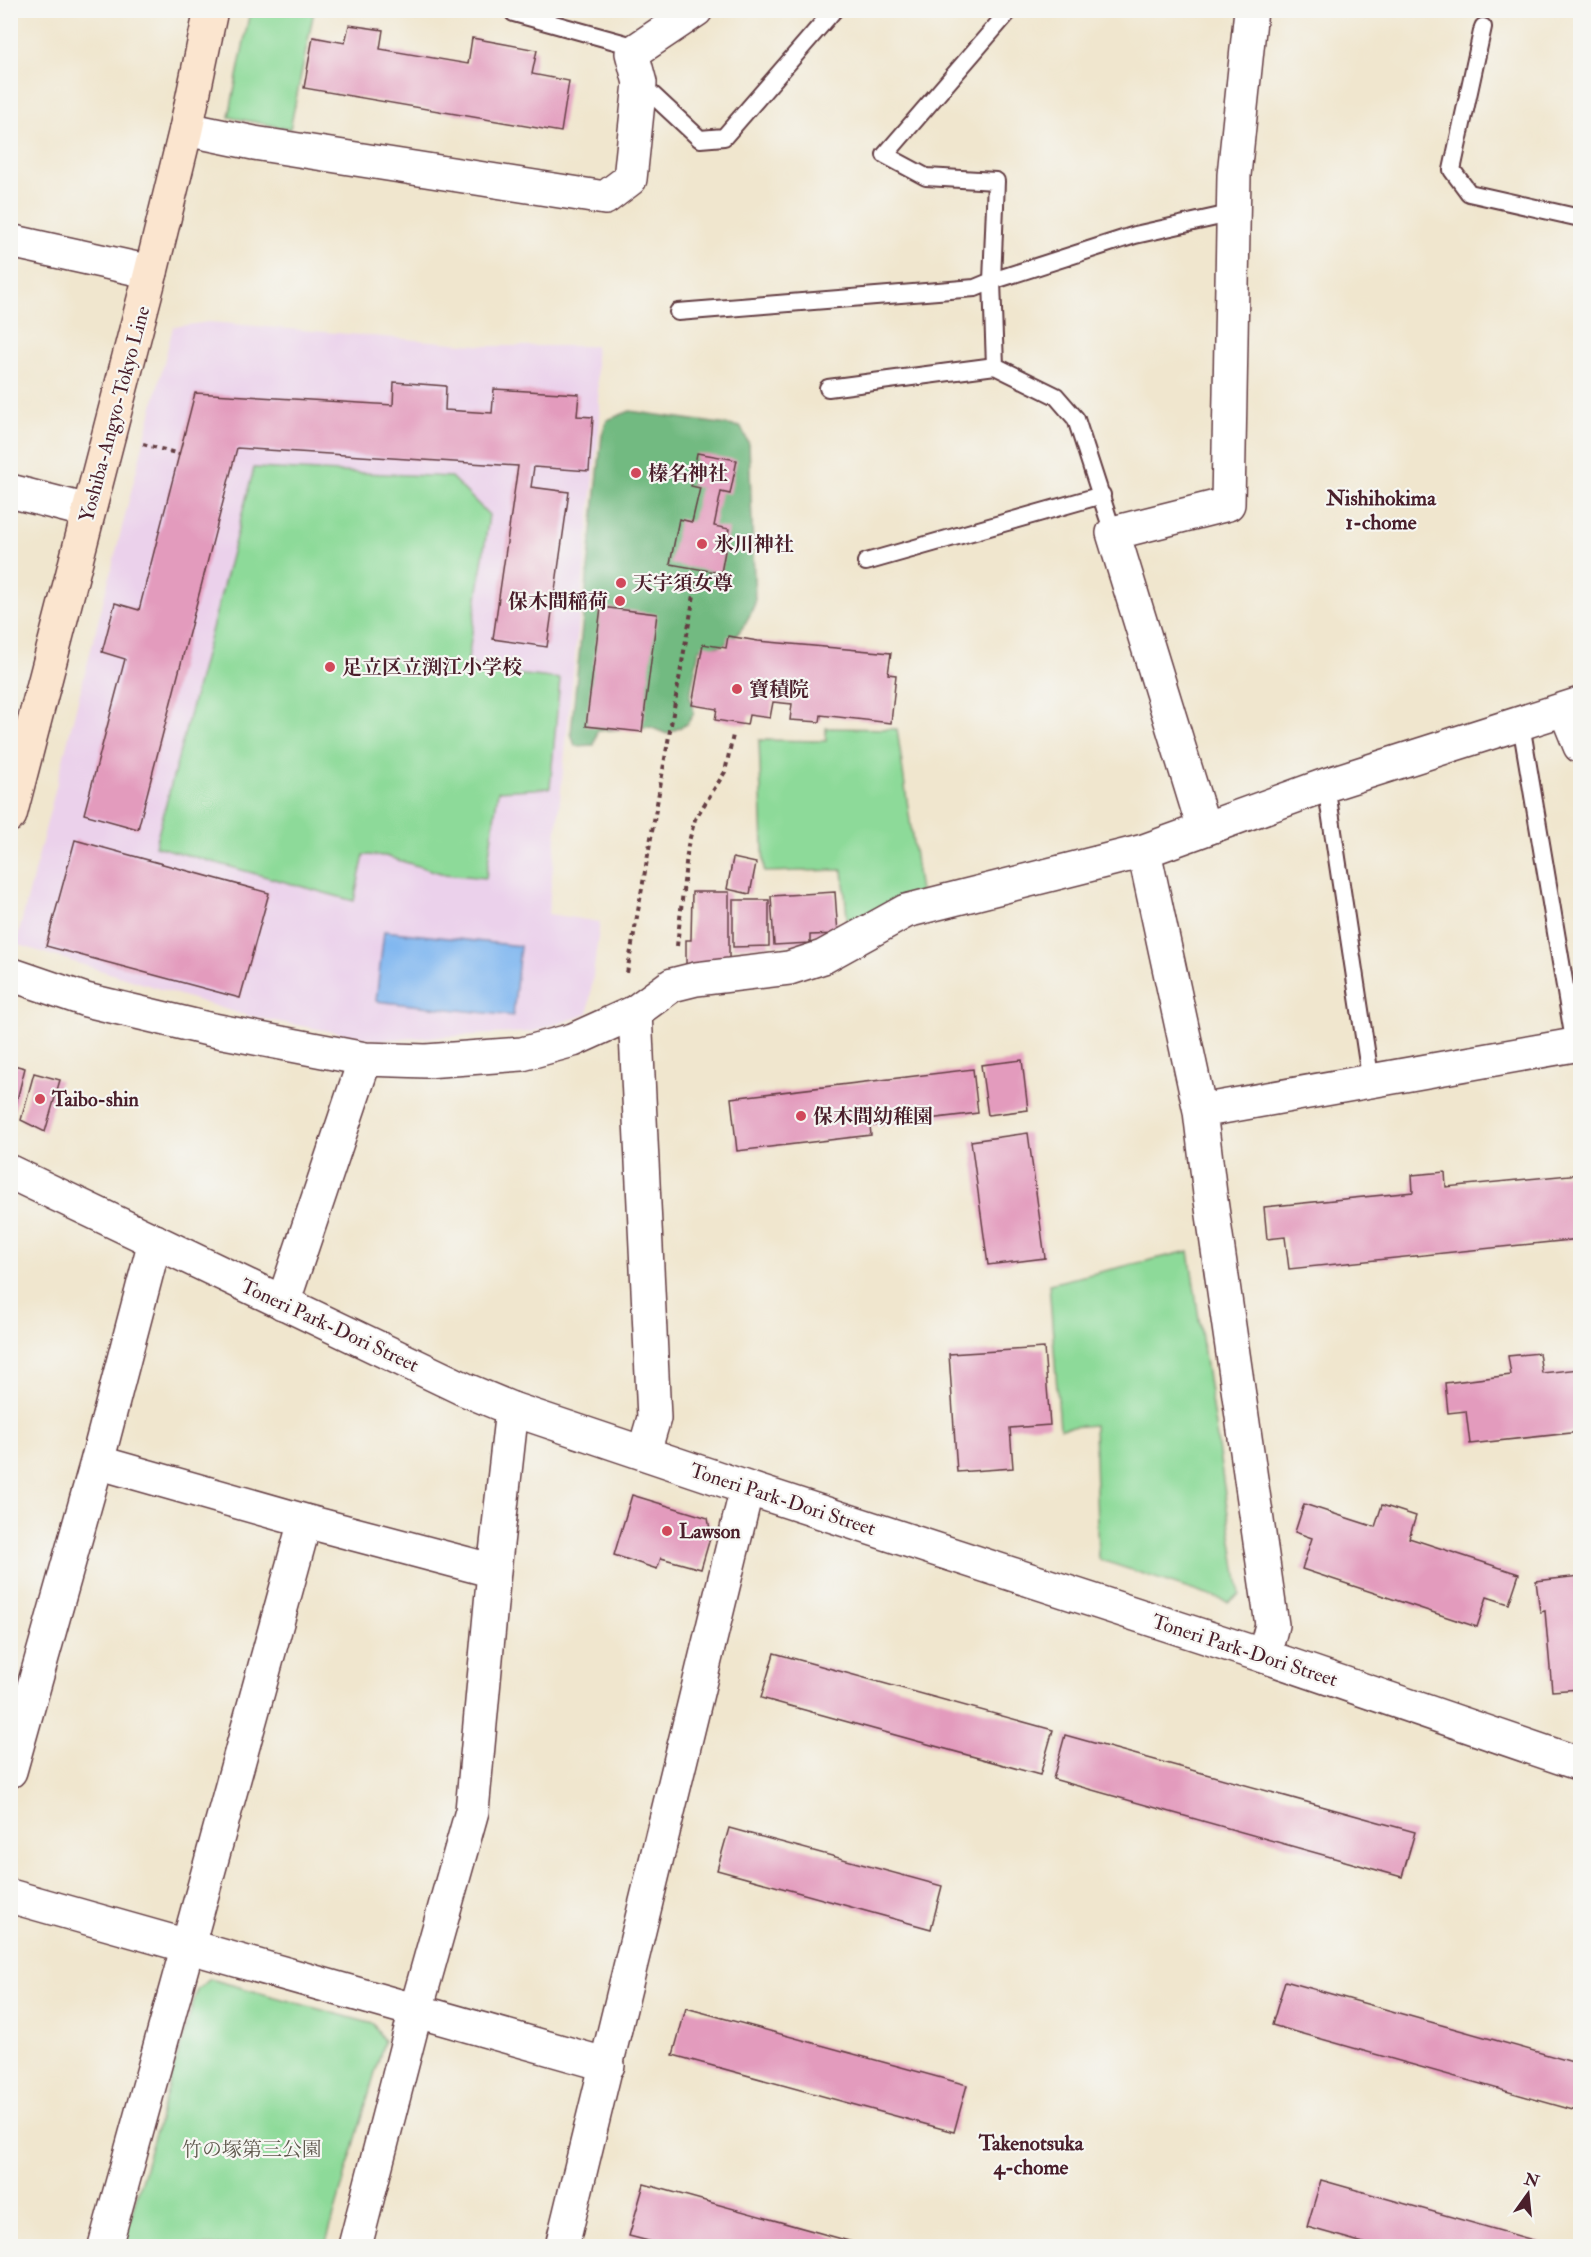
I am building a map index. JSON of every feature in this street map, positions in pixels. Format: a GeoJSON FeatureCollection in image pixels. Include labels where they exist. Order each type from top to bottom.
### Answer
{"type":"FeatureCollection","features":[{"type":"Feature","properties":{"kind":"main road","name":"Yoshiba-Angyo-Tokyo Line"},"geometry":{"type":"LineString","coordinates":[[10,815],[16,772],[151,272],[186,129],[211,10]]}},
{"type":"Feature","properties":{"kind":"street"},"geometry":{"type":"LineString","coordinates":[[186,129],[254,143],[605,198],[630,178],[636,68],[696,10]]}},
{"type":"Feature","properties":{"kind":"street"},"geometry":{"type":"LineString","coordinates":[[1204,828],[1113,533],[1228,504],[1234,174],[1251,10]]}},
{"type":"Feature","properties":{"kind":"street"},"geometry":{"type":"LineString","coordinates":[[10,242],[151,272]]}},
{"type":"Feature","properties":{"kind":"street"},"geometry":{"type":"LineString","coordinates":[[10,491],[88,511]]}},
{"type":"Feature","properties":{"kind":"street"},"geometry":{"type":"LineString","coordinates":[[10,974],[97,1003],[208,1029],[365,1059],[426,1061],[522,1054],[573,1040],[627,1016],[672,985],[696,979],[789,968],[823,957],[906,911],[1144,851],[1326,785],[1573,706],[1581,746]]}},
{"type":"Feature","properties":{"kind":"street"},"geometry":{"type":"LineString","coordinates":[[1144,851],[1200,1111],[1272,1626],[1264,1656]]}},
{"type":"Feature","properties":{"kind":"street"},"geometry":{"type":"LineString","coordinates":[[627,1016],[654,1418],[644,1452]]}},
{"type":"Feature","properties":{"kind":"street"},"geometry":{"type":"LineString","coordinates":[[1200,1111],[1371,1083],[1578,1045]]}},
{"type":"Feature","properties":{"kind":"street"},"geometry":{"type":"LineString","coordinates":[[283,1303],[365,1059]]}},
{"type":"Feature","properties":{"kind":"street","name":"Toneri Park-Dori Street"},"geometry":{"type":"LineString","coordinates":[[10,1172],[464,1389],[512,1409],[1264,1656],[1581,1764]]}},
{"type":"Feature","properties":{"kind":"street"},"geometry":{"type":"LineString","coordinates":[[10,1771],[97,1462],[155,1241]]}},
{"type":"Feature","properties":{"kind":"street"},"geometry":{"type":"LineString","coordinates":[[354,2247],[416,2010],[472,1811],[494,1571],[512,1409]]}},
{"type":"Feature","properties":{"kind":"street"},"geometry":{"type":"LineString","coordinates":[[97,1462],[304,1521],[494,1571]]}},
{"type":"Feature","properties":{"kind":"street"},"geometry":{"type":"LineString","coordinates":[[562,2247],[747,1488]]}},
{"type":"Feature","properties":{"kind":"street"},"geometry":{"type":"LineString","coordinates":[[105,2247],[304,1521]]}},
{"type":"Feature","properties":{"kind":"street"},"geometry":{"type":"LineString","coordinates":[[10,1896],[608,2065]]}},
{"type":"Feature","properties":{"kind":"lane"},"geometry":{"type":"LineString","coordinates":[[513,10],[514,13],[626,44],[636,68],[700,139],[724,137],[834,10]]}},
{"type":"Feature","properties":{"kind":"lane"},"geometry":{"type":"LineString","coordinates":[[995,366],[992,281],[996,181],[926,177],[885,155],[1010,10]]}},
{"type":"Feature","properties":{"kind":"lane"},"geometry":{"type":"LineString","coordinates":[[1483,27],[1452,170],[1469,193],[1581,218]]}},
{"type":"Feature","properties":{"kind":"lane"},"geometry":{"type":"LineString","coordinates":[[678,312],[975,288],[1135,235],[1234,213]]}},
{"type":"Feature","properties":{"kind":"lane"},"geometry":{"type":"LineString","coordinates":[[828,388],[995,366],[1056,396],[1076,419],[1113,533]]}},
{"type":"Feature","properties":{"kind":"lane"},"geometry":{"type":"LineString","coordinates":[[866,562],[1102,495]]}},
{"type":"Feature","properties":{"kind":"lane"},"geometry":{"type":"LineString","coordinates":[[1521,724],[1578,1045]]}},
{"type":"Feature","properties":{"kind":"lane"},"geometry":{"type":"LineString","coordinates":[[1326,785],[1371,1083]]}},
{"type":"Feature","properties":{"kind":"path"},"geometry":{"type":"LineString","coordinates":[[139,443],[179,453]]}},
{"type":"Feature","properties":{"kind":"path"},"geometry":{"type":"LineString","coordinates":[[627,1016],[697,578]]}},
{"type":"Feature","properties":{"kind":"path"},"geometry":{"type":"LineString","coordinates":[[672,985],[688,844],[695,819],[725,772],[733,735]]}},
{"type":"Feature","properties":{"kind":"shaded area","name":"足立区立渕江小学校"},"geometry":{"type":"Polygon","coordinates":[[[209,322],[488,346],[595,346],[600,420],[548,914],[600,922],[588,1014],[532,1032],[378,1040],[247,1016],[16,944],[173,327],[209,322]]]}},
{"type":"Feature","properties":{"kind":"green space"},"geometry":{"type":"Polygon","coordinates":[[[250,11],[314,11],[290,129],[229,117],[250,11]]]}},
{"type":"Feature","properties":{"kind":"green space"},"geometry":{"type":"Polygon","coordinates":[[[630,411],[741,427],[749,444],[755,603],[747,621],[729,642],[699,649],[690,696],[694,713],[687,724],[667,734],[650,727],[597,731],[594,745],[575,746],[571,733],[602,435],[607,420],[630,411]]]}},
{"type":"Feature","properties":{"kind":"green space"},"geometry":{"type":"Polygon","coordinates":[[[254,468],[451,477],[489,515],[468,660],[481,670],[560,679],[550,788],[498,791],[486,878],[444,874],[385,856],[364,855],[354,901],[155,846],[254,468]]]}},
{"type":"Feature","properties":{"kind":"green space"},"geometry":{"type":"Polygon","coordinates":[[[826,728],[897,729],[920,892],[848,929],[843,870],[764,872],[759,740],[826,741],[826,728]]]}},
{"type":"Feature","properties":{"kind":"green space"},"geometry":{"type":"Polygon","coordinates":[[[1189,1251],[1240,1595],[1228,1602],[1098,1559],[1094,1425],[1060,1428],[1049,1284],[1189,1251]]]}},
{"type":"Feature","properties":{"kind":"green space","name":"竹の塚第三公園"},"geometry":{"type":"Polygon","coordinates":[[[210,1979],[373,2024],[384,2041],[325,2246],[122,2246],[197,1990],[210,1979]]]}},
{"type":"Feature","properties":{"kind":"water"},"geometry":{"type":"Polygon","coordinates":[[[384,931],[520,946],[513,1016],[376,1001],[384,931]]]}},
{"type":"Feature","properties":{"kind":"building"},"geometry":{"type":"Polygon","coordinates":[[[349,25],[383,30],[380,49],[468,64],[472,38],[537,50],[532,74],[569,81],[561,132],[304,88],[313,37],[345,43],[349,25]]]}},
{"type":"Feature","properties":{"kind":"building"},"geometry":{"type":"Polygon","coordinates":[[[394,382],[446,386],[445,410],[492,413],[494,389],[579,394],[577,416],[593,417],[589,471],[534,467],[531,487],[569,492],[547,647],[493,639],[518,466],[237,448],[138,829],[84,814],[125,659],[102,652],[115,603],[139,610],[195,393],[393,405],[394,382]]]}},
{"type":"Feature","properties":{"kind":"building"},"geometry":{"type":"Polygon","coordinates":[[[697,453],[737,460],[730,494],[721,492],[714,526],[729,529],[721,573],[670,564],[679,519],[692,522],[700,488],[691,486],[697,453]]]}},
{"type":"Feature","properties":{"kind":"building"},"geometry":{"type":"Polygon","coordinates":[[[601,607],[657,614],[642,732],[586,726],[601,607]]]}},
{"type":"Feature","properties":{"kind":"building"},"geometry":{"type":"Polygon","coordinates":[[[728,636],[758,641],[891,653],[888,674],[896,675],[891,723],[821,715],[820,722],[790,720],[792,704],[773,702],[770,718],[749,715],[747,725],[715,720],[717,709],[692,705],[703,644],[726,648],[728,636]]]}},
{"type":"Feature","properties":{"kind":"building"},"geometry":{"type":"Polygon","coordinates":[[[75,840],[269,893],[240,998],[46,946],[75,840]]]}},
{"type":"Feature","properties":{"kind":"building"},"geometry":{"type":"Polygon","coordinates":[[[733,858],[756,863],[750,894],[727,889],[733,858]]]}},
{"type":"Feature","properties":{"kind":"building"},"geometry":{"type":"Polygon","coordinates":[[[692,892],[729,892],[729,967],[686,966],[686,940],[691,940],[692,892]]]}},
{"type":"Feature","properties":{"kind":"building"},"geometry":{"type":"Polygon","coordinates":[[[835,892],[838,934],[810,935],[810,943],[774,945],[771,896],[835,892]]]}},
{"type":"Feature","properties":{"kind":"building"},"geometry":{"type":"Polygon","coordinates":[[[733,900],[769,900],[769,946],[733,947],[733,900]]]}},
{"type":"Feature","properties":{"kind":"building"},"geometry":{"type":"Polygon","coordinates":[[[1022,1060],[1028,1110],[988,1115],[981,1065],[1022,1060]]]}},
{"type":"Feature","properties":{"kind":"building"},"geometry":{"type":"Polygon","coordinates":[[[10,1064],[25,1068],[13,1116],[10,1115],[10,1064]]]}},
{"type":"Feature","properties":{"kind":"building"},"geometry":{"type":"Polygon","coordinates":[[[973,1069],[978,1113],[870,1126],[871,1135],[737,1151],[731,1098],[973,1069]]]}},
{"type":"Feature","properties":{"kind":"building"},"geometry":{"type":"Polygon","coordinates":[[[34,1073],[60,1080],[45,1132],[21,1120],[34,1073]]]}},
{"type":"Feature","properties":{"kind":"building"},"geometry":{"type":"Polygon","coordinates":[[[1028,1133],[1045,1258],[988,1265],[971,1141],[1028,1133]]]}},
{"type":"Feature","properties":{"kind":"building"},"geometry":{"type":"Polygon","coordinates":[[[1445,1172],[1446,1187],[1580,1174],[1580,1239],[1289,1269],[1285,1237],[1267,1239],[1264,1207],[1413,1192],[1412,1175],[1445,1172]]]}},
{"type":"Feature","properties":{"kind":"building"},"geometry":{"type":"Polygon","coordinates":[[[1044,1348],[1050,1425],[1010,1428],[1013,1468],[957,1472],[949,1354],[1044,1348]]]}},
{"type":"Feature","properties":{"kind":"building"},"geometry":{"type":"Polygon","coordinates":[[[1539,1353],[1542,1373],[1580,1369],[1580,1432],[1470,1444],[1466,1411],[1448,1413],[1445,1383],[1511,1375],[1508,1356],[1539,1353]]]}},
{"type":"Feature","properties":{"kind":"building"},"geometry":{"type":"Polygon","coordinates":[[[632,1495],[708,1518],[711,1535],[701,1569],[661,1558],[657,1569],[614,1555],[632,1495]]]}},
{"type":"Feature","properties":{"kind":"building"},"geometry":{"type":"Polygon","coordinates":[[[1304,1504],[1375,1527],[1382,1505],[1416,1516],[1409,1538],[1519,1574],[1509,1604],[1487,1597],[1477,1627],[1302,1569],[1312,1538],[1295,1532],[1304,1504]]]}},
{"type":"Feature","properties":{"kind":"building"},"geometry":{"type":"Polygon","coordinates":[[[1580,1576],[1580,1689],[1552,1691],[1545,1611],[1540,1612],[1536,1581],[1580,1576]]]}},
{"type":"Feature","properties":{"kind":"building"},"geometry":{"type":"Polygon","coordinates":[[[774,1653],[1053,1730],[1040,1775],[761,1698],[774,1653]]]}},
{"type":"Feature","properties":{"kind":"building"},"geometry":{"type":"Polygon","coordinates":[[[1065,1735],[1415,1832],[1402,1877],[1053,1779],[1065,1735]]]}},
{"type":"Feature","properties":{"kind":"building"},"geometry":{"type":"Polygon","coordinates":[[[729,1828],[942,1886],[931,1929],[717,1870],[729,1828]]]}},
{"type":"Feature","properties":{"kind":"building"},"geometry":{"type":"Polygon","coordinates":[[[1285,1981],[1580,2064],[1580,2112],[1272,2025],[1285,1981]]]}},
{"type":"Feature","properties":{"kind":"building"},"geometry":{"type":"Polygon","coordinates":[[[686,2008],[967,2085],[954,2132],[673,2055],[686,2008]]]}},
{"type":"Feature","properties":{"kind":"building"},"geometry":{"type":"Polygon","coordinates":[[[1321,2180],[1554,2246],[1374,2246],[1307,2227],[1321,2180]]]}},
{"type":"Feature","properties":{"kind":"building"},"geometry":{"type":"Polygon","coordinates":[[[644,2184],[867,2246],[668,2246],[629,2236],[644,2184]]]}},
{"type":"Feature","properties":{"kind":"place","name":"榛名神社"},"geometry":{"type":"Point","coordinates":[636,473]}},
{"type":"Feature","properties":{"kind":"place","name":"氷川神社"},"geometry":{"type":"Point","coordinates":[702,544]}},
{"type":"Feature","properties":{"kind":"place","name":"天宇須女尊"},"geometry":{"type":"Point","coordinates":[621,583]}},
{"type":"Feature","properties":{"kind":"place","name":"保木間稲荷"},"geometry":{"type":"Point","coordinates":[620,601]}},
{"type":"Feature","properties":{"kind":"place","name":"足立区立渕江小学校"},"geometry":{"type":"Point","coordinates":[330,667]}},
{"type":"Feature","properties":{"kind":"place","name":"寶積院"},"geometry":{"type":"Point","coordinates":[737,689]}},
{"type":"Feature","properties":{"kind":"place","name":"Taibo-shin"},"geometry":{"type":"Point","coordinates":[40,1099]}},
{"type":"Feature","properties":{"kind":"place","name":"保木間幼稚園"},"geometry":{"type":"Point","coordinates":[801,1116]}},
{"type":"Feature","properties":{"kind":"place","name":"Lawson"},"geometry":{"type":"Point","coordinates":[667,1531]}},
{"type":"Feature","properties":{"kind":"district","name":"Nishihokima 1-chome"},"geometry":{"type":"Point","coordinates":[1381,510]}},
{"type":"Feature","properties":{"kind":"district","name":"Takenotsuka 4-chome"},"geometry":{"type":"Point","coordinates":[1031,2155]}}]}
